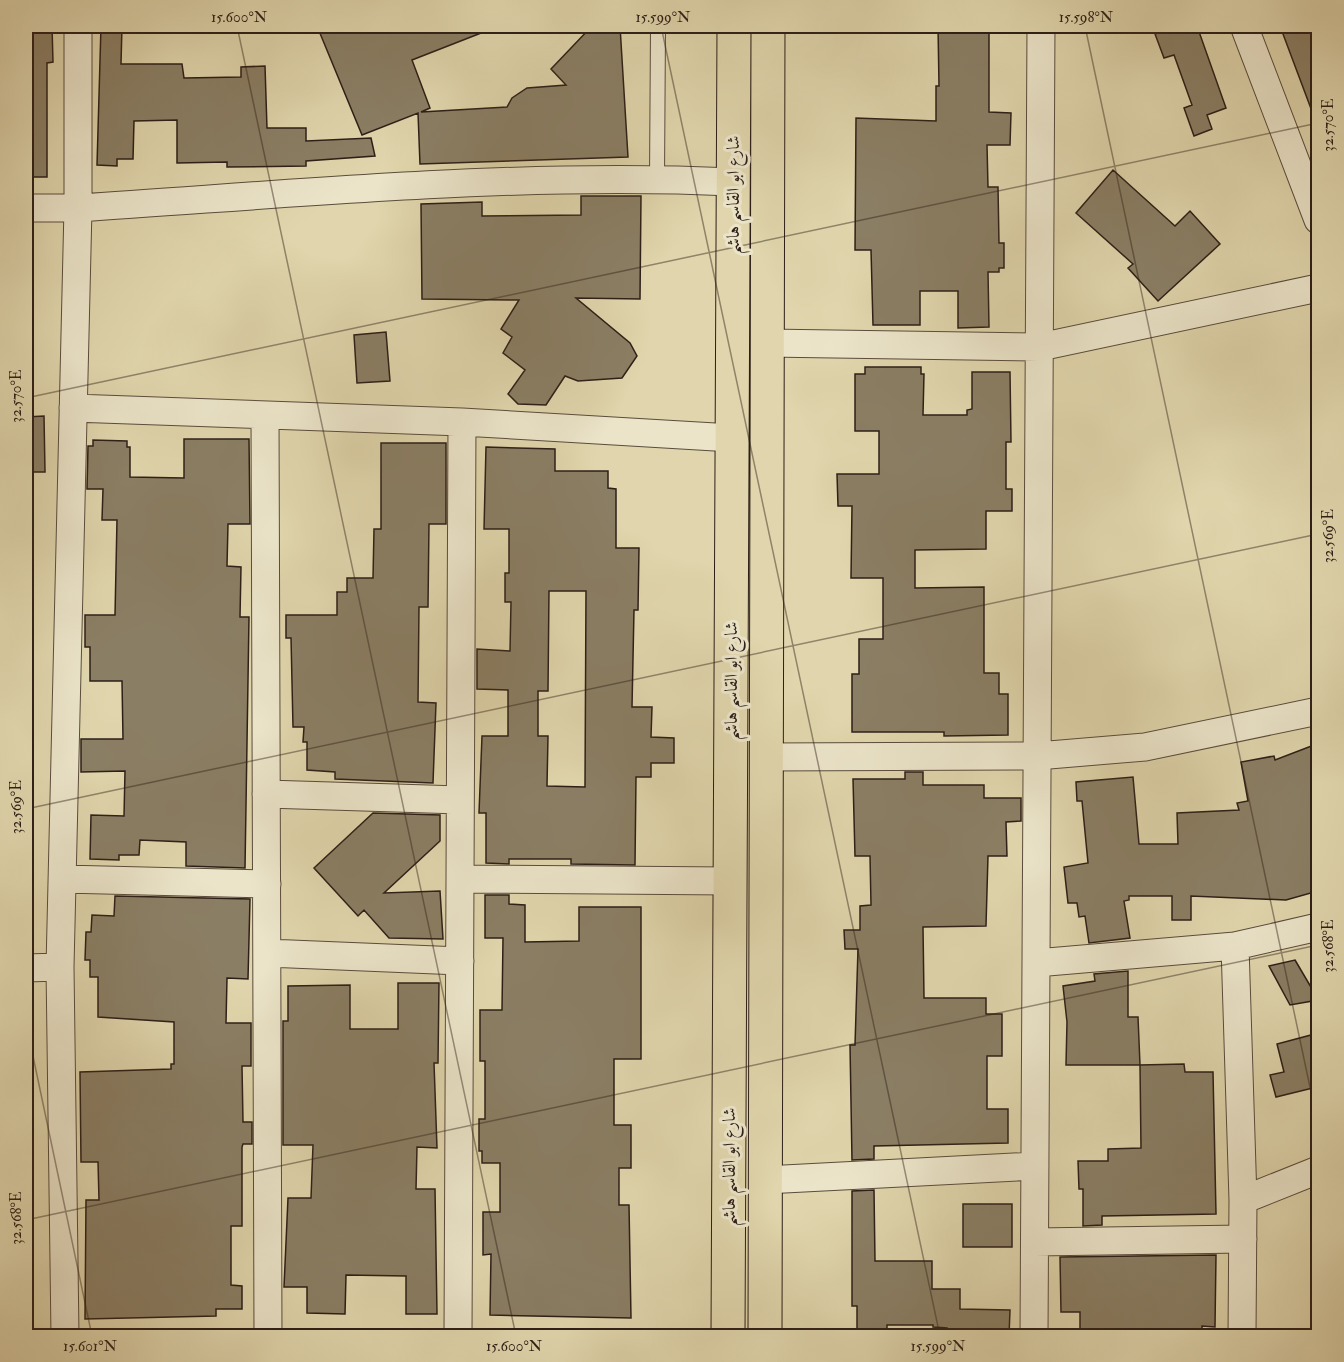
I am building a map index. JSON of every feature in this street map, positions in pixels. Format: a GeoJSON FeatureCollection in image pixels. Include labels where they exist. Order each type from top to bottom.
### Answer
{"type":"FeatureCollection","features":[{"type":"Feature","properties":{"kind":"main road","name":"شارع ابو القاسم هاشم"},"geometry":{"type":"LineString","coordinates":[[728,1336],[734,26]]}},
{"type":"Feature","properties":{"kind":"main road","name":"شارع ابو القاسم هاشم"},"geometry":{"type":"LineString","coordinates":[[765,1336],[768,26]]}},
{"type":"Feature","properties":{"kind":"street"},"geometry":{"type":"LineString","coordinates":[[65,1336],[60,967],[78,207],[78,26]]}},
{"type":"Feature","properties":{"kind":"street"},"geometry":{"type":"LineString","coordinates":[[1034,1336],[1041,26]]}},
{"type":"Feature","properties":{"kind":"street"},"geometry":{"type":"LineString","coordinates":[[1244,26],[1318,220]]}},
{"type":"Feature","properties":{"kind":"street"},"geometry":{"type":"LineString","coordinates":[[26,208],[78,207],[402,187],[657,178],[733,182]]}},
{"type":"Feature","properties":{"kind":"street"},"geometry":{"type":"LineString","coordinates":[[767,343],[1040,347],[1318,288]]}},
{"type":"Feature","properties":{"kind":"street"},"geometry":{"type":"LineString","coordinates":[[73,408],[462,422],[732,438]]}},
{"type":"Feature","properties":{"kind":"street"},"geometry":{"type":"LineString","coordinates":[[265,415],[268,1336]]}},
{"type":"Feature","properties":{"kind":"street"},"geometry":{"type":"LineString","coordinates":[[458,1336],[462,422]]}},
{"type":"Feature","properties":{"kind":"street"},"geometry":{"type":"LineString","coordinates":[[766,757],[1037,756],[1145,747],[1318,711]]}},
{"type":"Feature","properties":{"kind":"street"},"geometry":{"type":"LineString","coordinates":[[266,794],[460,800]]}},
{"type":"Feature","properties":{"kind":"street"},"geometry":{"type":"LineString","coordinates":[[63,879],[267,884]]}},
{"type":"Feature","properties":{"kind":"street"},"geometry":{"type":"LineString","coordinates":[[460,879],[730,881]]}},
{"type":"Feature","properties":{"kind":"street"},"geometry":{"type":"LineString","coordinates":[[1036,963],[1235,946],[1318,927]]}},
{"type":"Feature","properties":{"kind":"street"},"geometry":{"type":"LineString","coordinates":[[1235,946],[1243,1200],[1242,1336]]}},
{"type":"Feature","properties":{"kind":"street"},"geometry":{"type":"LineString","coordinates":[[267,953],[460,960]]}},
{"type":"Feature","properties":{"kind":"street"},"geometry":{"type":"LineString","coordinates":[[26,968],[60,967]]}},
{"type":"Feature","properties":{"kind":"street"},"geometry":{"type":"LineString","coordinates":[[765,1180],[1035,1166]]}},
{"type":"Feature","properties":{"kind":"street"},"geometry":{"type":"LineString","coordinates":[[1243,1200],[1318,1170]]}},
{"type":"Feature","properties":{"kind":"street"},"geometry":{"type":"LineString","coordinates":[[1035,1242],[1243,1239]]}},
{"type":"Feature","properties":{"kind":"lane"},"geometry":{"type":"LineString","coordinates":[[657,178],[658,26]]}},
{"type":"Feature","properties":{"kind":"building"},"geometry":{"type":"Polygon","coordinates":[[[26,26],[52,26],[53,62],[47,63],[47,177],[26,177],[26,26]]]}},
{"type":"Feature","properties":{"kind":"building"},"geometry":{"type":"Polygon","coordinates":[[[101,26],[122,26],[121,64],[182,64],[184,78],[241,77],[241,67],[265,66],[267,128],[306,128],[306,141],[371,138],[375,156],[306,161],[306,166],[227,167],[227,162],[177,163],[177,120],[134,121],[133,159],[117,159],[117,166],[97,165],[101,26]]]}},
{"type":"Feature","properties":{"kind":"building"},"geometry":{"type":"Polygon","coordinates":[[[317,26],[499,26],[412,60],[430,108],[421,112],[507,107],[512,98],[527,88],[566,85],[551,69],[592,26],[620,26],[628,157],[420,164],[418,113],[362,135],[317,26]]]}},
{"type":"Feature","properties":{"kind":"building"},"geometry":{"type":"Polygon","coordinates":[[[938,26],[989,26],[989,112],[1011,113],[1010,145],[987,145],[988,187],[998,187],[999,243],[1004,243],[1004,268],[999,268],[999,272],[988,272],[989,327],[958,328],[958,291],[920,291],[920,325],[873,325],[871,250],[855,250],[856,118],[936,121],[936,86],[939,86],[938,26]]]}},
{"type":"Feature","properties":{"kind":"building"},"geometry":{"type":"Polygon","coordinates":[[[1179,26],[1197,26],[1226,108],[1207,115],[1212,129],[1194,136],[1184,108],[1192,105],[1174,55],[1164,58],[1155,34],[1179,26]]]}},
{"type":"Feature","properties":{"kind":"building"},"geometry":{"type":"Polygon","coordinates":[[[1280,26],[1318,26],[1318,122],[1316,122],[1280,26]]]}},
{"type":"Feature","properties":{"kind":"building"},"geometry":{"type":"Polygon","coordinates":[[[1113,170],[1175,226],[1190,211],[1220,244],[1158,301],[1128,268],[1133,264],[1076,213],[1113,170]]]}},
{"type":"Feature","properties":{"kind":"building"},"geometry":{"type":"Polygon","coordinates":[[[581,196],[641,196],[640,299],[576,298],[630,343],[637,356],[622,378],[578,381],[565,376],[546,405],[518,404],[508,394],[525,370],[503,353],[512,337],[501,329],[519,300],[422,299],[421,204],[482,202],[482,216],[581,215],[581,196]]]}},
{"type":"Feature","properties":{"kind":"building"},"geometry":{"type":"Polygon","coordinates":[[[386,332],[390,381],[357,383],[354,335],[386,332]]]}},
{"type":"Feature","properties":{"kind":"building"},"geometry":{"type":"Polygon","coordinates":[[[865,367],[921,367],[921,374],[924,374],[923,415],[967,415],[967,410],[972,409],[972,372],[1010,372],[1011,442],[1006,442],[1006,489],[1012,489],[1012,511],[986,511],[986,549],[915,550],[915,588],[984,587],[984,673],[999,673],[999,694],[1008,694],[1008,735],[944,736],[944,732],[852,732],[852,674],[859,674],[859,639],[883,639],[883,578],[851,578],[852,506],[838,506],[837,474],[879,474],[879,431],[855,431],[855,374],[865,374],[865,367]]]}},
{"type":"Feature","properties":{"kind":"building"},"geometry":{"type":"Polygon","coordinates":[[[44,416],[45,472],[26,472],[26,417],[44,416]]]}},
{"type":"Feature","properties":{"kind":"building"},"geometry":{"type":"Polygon","coordinates":[[[184,439],[249,439],[250,524],[228,524],[227,566],[241,567],[240,617],[249,617],[245,868],[186,866],[186,842],[140,840],[139,855],[119,855],[119,860],[90,859],[91,815],[124,816],[125,771],[81,772],[81,739],[123,739],[122,681],[90,681],[90,647],[85,647],[85,615],[115,615],[117,520],[102,520],[103,489],[87,489],[88,446],[93,446],[93,440],[127,441],[127,447],[130,447],[130,477],[184,478],[184,439]]]}},
{"type":"Feature","properties":{"kind":"building"},"geometry":{"type":"Polygon","coordinates":[[[381,443],[446,443],[446,524],[429,524],[428,607],[419,607],[418,702],[436,703],[433,783],[335,779],[335,772],[307,770],[307,742],[303,742],[304,727],[293,727],[291,638],[286,638],[286,615],[337,615],[337,592],[347,592],[347,578],[373,578],[374,529],[381,529],[381,443]]]}},
{"type":"Feature","properties":{"kind":"building"},"geometry":{"type":"Polygon","coordinates":[[[486,447],[555,449],[555,471],[608,471],[608,488],[616,489],[616,548],[639,548],[638,610],[634,610],[632,707],[652,707],[651,737],[674,738],[674,763],[651,763],[651,777],[636,777],[635,865],[571,864],[571,859],[509,859],[509,864],[486,863],[486,813],[479,813],[482,736],[508,736],[508,690],[477,689],[477,649],[510,651],[511,602],[505,602],[505,573],[509,573],[509,529],[484,529],[486,447]],[[549,591],[548,691],[538,691],[538,736],[548,736],[547,786],[585,787],[586,591],[549,591]]]}},
{"type":"Feature","properties":{"kind":"building"},"geometry":{"type":"Polygon","coordinates":[[[1314,745],[1318,757],[1318,891],[1286,900],[1191,896],[1191,920],[1172,920],[1172,896],[1129,896],[1129,900],[1124,901],[1130,938],[1089,943],[1085,916],[1079,917],[1077,903],[1068,903],[1064,867],[1088,863],[1082,801],[1077,801],[1076,782],[1133,777],[1139,844],[1178,844],[1177,813],[1239,810],[1237,803],[1248,801],[1241,762],[1274,756],[1275,760],[1314,745]]]}},
{"type":"Feature","properties":{"kind":"building"},"geometry":{"type":"Polygon","coordinates":[[[905,772],[923,772],[923,785],[984,785],[984,798],[1021,798],[1021,821],[1006,822],[1007,856],[988,856],[986,926],[923,927],[924,998],[986,998],[986,1014],[1002,1014],[1002,1056],[987,1056],[987,1109],[1008,1109],[1008,1143],[874,1146],[874,1159],[852,1160],[850,1045],[855,1045],[858,949],[845,949],[844,930],[860,930],[860,906],[871,905],[870,856],[855,856],[853,779],[905,779],[905,772]]]}},
{"type":"Feature","properties":{"kind":"building"},"geometry":{"type":"Polygon","coordinates":[[[373,813],[440,815],[440,841],[384,893],[440,891],[443,939],[389,938],[364,910],[358,916],[314,868],[373,813]]]}},
{"type":"Feature","properties":{"kind":"building"},"geometry":{"type":"Polygon","coordinates":[[[485,895],[509,895],[509,904],[525,905],[525,942],[579,941],[579,907],[641,907],[641,1059],[614,1059],[614,1125],[631,1125],[631,1168],[619,1168],[619,1205],[629,1205],[631,1318],[490,1315],[491,1254],[483,1255],[483,1212],[500,1212],[500,1163],[482,1163],[482,1151],[479,1151],[479,1119],[485,1119],[485,1061],[480,1061],[480,1010],[502,1010],[503,938],[485,938],[485,895]]]}},
{"type":"Feature","properties":{"kind":"building"},"geometry":{"type":"Polygon","coordinates":[[[115,896],[250,899],[248,979],[227,978],[226,1023],[251,1023],[251,1066],[242,1066],[243,1122],[252,1122],[252,1144],[243,1144],[242,1147],[242,1226],[231,1226],[231,1285],[242,1286],[242,1309],[216,1309],[216,1316],[85,1319],[86,1200],[99,1200],[98,1162],[81,1162],[80,1072],[171,1069],[171,1064],[174,1064],[174,1022],[98,1017],[98,977],[90,977],[90,960],[85,960],[86,932],[91,932],[92,915],[114,916],[115,896]]]}},
{"type":"Feature","properties":{"kind":"building"},"geometry":{"type":"Polygon","coordinates":[[[1295,960],[1318,1000],[1290,1005],[1269,966],[1295,960]]]}},
{"type":"Feature","properties":{"kind":"building"},"geometry":{"type":"Polygon","coordinates":[[[1128,971],[1128,1017],[1138,1017],[1140,1065],[1066,1065],[1067,1022],[1063,986],[1095,981],[1094,974],[1128,971]]]}},
{"type":"Feature","properties":{"kind":"building"},"geometry":{"type":"Polygon","coordinates":[[[398,983],[439,983],[438,1063],[434,1063],[437,1148],[417,1147],[416,1189],[435,1189],[437,1314],[406,1314],[406,1276],[346,1275],[345,1314],[307,1313],[307,1287],[284,1287],[288,1198],[311,1198],[313,1145],[283,1145],[283,1021],[288,1021],[288,986],[350,985],[350,1029],[398,1029],[398,983]]]}},
{"type":"Feature","properties":{"kind":"building"},"geometry":{"type":"Polygon","coordinates":[[[1311,1035],[1318,1067],[1313,1070],[1317,1087],[1276,1097],[1270,1075],[1284,1072],[1277,1044],[1311,1035]]]}},
{"type":"Feature","properties":{"kind":"building"},"geometry":{"type":"Polygon","coordinates":[[[1184,1064],[1185,1072],[1213,1072],[1216,1214],[1102,1216],[1102,1225],[1083,1226],[1083,1189],[1079,1189],[1078,1161],[1108,1161],[1108,1149],[1141,1148],[1140,1065],[1184,1064]]]}},
{"type":"Feature","properties":{"kind":"building"},"geometry":{"type":"Polygon","coordinates":[[[874,1190],[875,1261],[932,1261],[932,1289],[960,1289],[960,1309],[1010,1310],[1009,1336],[947,1336],[947,1328],[933,1327],[933,1325],[887,1325],[887,1336],[857,1336],[857,1306],[852,1306],[852,1191],[874,1190]]]}},
{"type":"Feature","properties":{"kind":"building"},"geometry":{"type":"Polygon","coordinates":[[[963,1204],[1012,1204],[1012,1247],[963,1247],[963,1204]]]}},
{"type":"Feature","properties":{"kind":"building"},"geometry":{"type":"Polygon","coordinates":[[[1216,1255],[1215,1327],[1202,1326],[1202,1336],[1080,1336],[1080,1312],[1061,1312],[1060,1257],[1216,1255]]]}}]}
